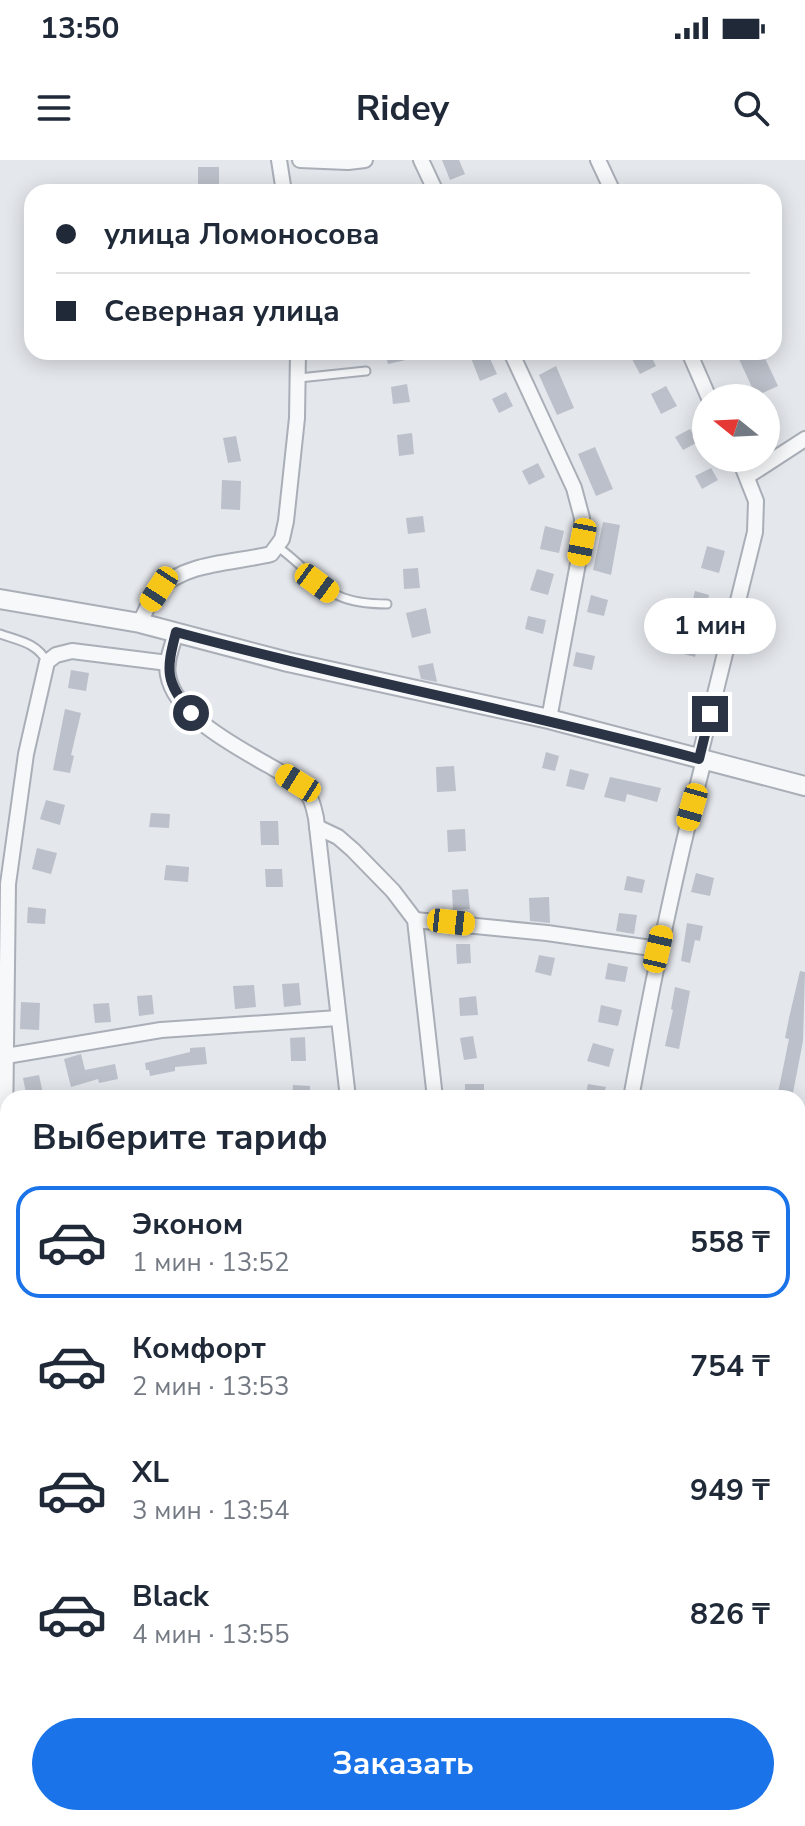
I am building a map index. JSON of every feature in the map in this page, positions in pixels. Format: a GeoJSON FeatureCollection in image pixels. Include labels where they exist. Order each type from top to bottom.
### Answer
{"type":"FeatureCollection","features":[{"type":"Feature","properties":{"kind":"street"},"geometry":{"type":"LineString","coordinates":[[279,160],[283,184]]}},
{"type":"Feature","properties":{"kind":"street"},"geometry":{"type":"LineString","coordinates":[[300,160],[365,160]]}},
{"type":"Feature","properties":{"kind":"street"},"geometry":{"type":"LineString","coordinates":[[421,160],[432,184]]}},
{"type":"Feature","properties":{"kind":"street"},"geometry":{"type":"LineString","coordinates":[[598,160],[609,184]]}},
{"type":"Feature","properties":{"kind":"street"},"geometry":{"type":"LineString","coordinates":[[140,623],[159,589],[178,577],[201,568],[271,554],[278,547],[286,521],[298,360]]}},
{"type":"Feature","properties":{"kind":"street"},"geometry":{"type":"LineString","coordinates":[[515,360],[574,488],[582,518],[582,542],[549,719]]}},
{"type":"Feature","properties":{"kind":"street"},"geometry":{"type":"LineString","coordinates":[[692,360],[703,384]]}},
{"type":"Feature","properties":{"kind":"street"},"geometry":{"type":"LineString","coordinates":[[748,476],[805,439]]}},
{"type":"Feature","properties":{"kind":"street"},"geometry":{"type":"LineString","coordinates":[[632,1090],[658,949],[755,532],[756,501],[746,472]]}},
{"type":"Feature","properties":{"kind":"street"},"geometry":{"type":"LineString","coordinates":[[0,599],[140,623],[302,666],[549,719],[805,786]]}},
{"type":"Feature","properties":{"kind":"street"},"geometry":{"type":"LineString","coordinates":[[176,632],[168,663],[168,676],[176,695],[191,713],[231,743],[298,783],[310,797],[317,827],[347,1090]]}},
{"type":"Feature","properties":{"kind":"street"},"geometry":{"type":"LineString","coordinates":[[6,1090],[8,884],[26,754],[47,662],[56,655],[72,651],[168,663]]}},
{"type":"Feature","properties":{"kind":"street"},"geometry":{"type":"LineString","coordinates":[[317,827],[338,837],[353,850],[393,891],[415,920],[434,1090]]}},
{"type":"Feature","properties":{"kind":"street"},"geometry":{"type":"LineString","coordinates":[[415,920],[547,933],[658,949]]}},
{"type":"Feature","properties":{"kind":"street"},"geometry":{"type":"LineString","coordinates":[[6,1056],[161,1030],[338,1018]]}},
{"type":"Feature","properties":{"kind":"lane"},"geometry":{"type":"LineString","coordinates":[[299,378],[366,371]]}},
{"type":"Feature","properties":{"kind":"lane"},"geometry":{"type":"LineString","coordinates":[[278,547],[337,597],[361,604],[387,604]]}},
{"type":"Feature","properties":{"kind":"lane"},"geometry":{"type":"LineString","coordinates":[[0,634],[31,644],[47,662]]}},
{"type":"Feature","properties":{"kind":"building"},"geometry":{"type":"Polygon","coordinates":[[[442,160],[459,160],[465,174],[450,180],[442,160]]]}},
{"type":"Feature","properties":{"kind":"building"},"geometry":{"type":"Polygon","coordinates":[[[198,167],[219,167],[219,184],[198,184],[198,167]]]}},
{"type":"Feature","properties":{"kind":"building"},"geometry":{"type":"Polygon","coordinates":[[[472,360],[491,360],[497,374],[480,381],[472,360]]]}},
{"type":"Feature","properties":{"kind":"building"},"geometry":{"type":"Polygon","coordinates":[[[633,360],[653,360],[656,366],[640,374],[633,360]]]}},
{"type":"Feature","properties":{"kind":"building"},"geometry":{"type":"Polygon","coordinates":[[[739,360],[766,360],[777,384],[750,384],[739,360]]]}},
{"type":"Feature","properties":{"kind":"building"},"geometry":{"type":"Polygon","coordinates":[[[556,366],[574,408],[557,415],[539,375],[556,366]]]}},
{"type":"Feature","properties":{"kind":"building"},"geometry":{"type":"Polygon","coordinates":[[[407,384],[410,402],[393,404],[391,387],[407,384]]]}},
{"type":"Feature","properties":{"kind":"building"},"geometry":{"type":"Polygon","coordinates":[[[666,386],[677,406],[661,414],[651,394],[666,386]]]}},
{"type":"Feature","properties":{"kind":"building"},"geometry":{"type":"Polygon","coordinates":[[[506,392],[513,406],[499,413],[492,399],[506,392]]]}},
{"type":"Feature","properties":{"kind":"building"},"geometry":{"type":"Polygon","coordinates":[[[690,429],[692,445],[683,450],[675,437],[690,429]]]}},
{"type":"Feature","properties":{"kind":"building"},"geometry":{"type":"Polygon","coordinates":[[[412,433],[414,454],[399,456],[397,435],[412,433]]]}},
{"type":"Feature","properties":{"kind":"building"},"geometry":{"type":"Polygon","coordinates":[[[236,436],[241,461],[228,463],[223,438],[236,436]]]}},
{"type":"Feature","properties":{"kind":"building"},"geometry":{"type":"Polygon","coordinates":[[[595,447],[613,489],[596,496],[578,454],[595,447]]]}},
{"type":"Feature","properties":{"kind":"building"},"geometry":{"type":"Polygon","coordinates":[[[538,463],[545,477],[529,485],[522,471],[538,463]]]}},
{"type":"Feature","properties":{"kind":"building"},"geometry":{"type":"Polygon","coordinates":[[[713,472],[718,480],[702,489],[695,476],[713,472]]]}},
{"type":"Feature","properties":{"kind":"building"},"geometry":{"type":"Polygon","coordinates":[[[222,480],[241,481],[240,510],[221,509],[222,480]]]}},
{"type":"Feature","properties":{"kind":"building"},"geometry":{"type":"Polygon","coordinates":[[[423,516],[425,532],[408,534],[406,518],[423,516]]]}},
{"type":"Feature","properties":{"kind":"building"},"geometry":{"type":"Polygon","coordinates":[[[603,522],[620,525],[611,575],[593,570],[603,522]]]}},
{"type":"Feature","properties":{"kind":"building"},"geometry":{"type":"Polygon","coordinates":[[[545,526],[564,531],[559,553],[540,549],[545,526]]]}},
{"type":"Feature","properties":{"kind":"building"},"geometry":{"type":"Polygon","coordinates":[[[707,546],[725,551],[719,573],[701,568],[707,546]]]}},
{"type":"Feature","properties":{"kind":"building"},"geometry":{"type":"Polygon","coordinates":[[[418,568],[420,588],[404,589],[403,569],[418,568]]]}},
{"type":"Feature","properties":{"kind":"building"},"geometry":{"type":"Polygon","coordinates":[[[537,569],[554,574],[548,595],[530,590],[537,569]]]}},
{"type":"Feature","properties":{"kind":"building"},"geometry":{"type":"Polygon","coordinates":[[[695,591],[709,595],[695,657],[680,653],[695,591]]]}},
{"type":"Feature","properties":{"kind":"building"},"geometry":{"type":"Polygon","coordinates":[[[591,595],[608,600],[604,616],[587,612],[591,595]]]}},
{"type":"Feature","properties":{"kind":"building"},"geometry":{"type":"Polygon","coordinates":[[[426,608],[431,633],[412,638],[406,613],[426,608]]]}},
{"type":"Feature","properties":{"kind":"building"},"geometry":{"type":"Polygon","coordinates":[[[528,616],[546,620],[543,634],[525,629],[528,616]]]}},
{"type":"Feature","properties":{"kind":"building"},"geometry":{"type":"Polygon","coordinates":[[[576,652],[595,656],[592,670],[573,666],[576,652]]]}},
{"type":"Feature","properties":{"kind":"building"},"geometry":{"type":"Polygon","coordinates":[[[433,663],[437,682],[421,679],[418,666],[433,663]]]}},
{"type":"Feature","properties":{"kind":"building"},"geometry":{"type":"Polygon","coordinates":[[[71,670],[89,673],[86,691],[68,688],[71,670]]]}},
{"type":"Feature","properties":{"kind":"building"},"geometry":{"type":"Polygon","coordinates":[[[65,709],[81,713],[70,773],[53,770],[65,709]]]}},
{"type":"Feature","properties":{"kind":"building"},"geometry":{"type":"Polygon","coordinates":[[[546,752],[559,756],[555,771],[542,768],[546,752]]]}},
{"type":"Feature","properties":{"kind":"building"},"geometry":{"type":"Polygon","coordinates":[[[454,766],[456,791],[437,792],[436,767],[454,766]]]}},
{"type":"Feature","properties":{"kind":"building"},"geometry":{"type":"Polygon","coordinates":[[[570,769],[589,774],[584,790],[566,786],[570,769]]]}},
{"type":"Feature","properties":{"kind":"building"},"geometry":{"type":"Polygon","coordinates":[[[610,777],[661,788],[657,802],[627,794],[625,802],[604,797],[610,777]]]}},
{"type":"Feature","properties":{"kind":"building"},"geometry":{"type":"Polygon","coordinates":[[[46,800],[65,805],[60,825],[40,819],[46,800]]]}},
{"type":"Feature","properties":{"kind":"building"},"geometry":{"type":"Polygon","coordinates":[[[151,813],[170,814],[169,828],[149,827],[151,813]]]}},
{"type":"Feature","properties":{"kind":"building"},"geometry":{"type":"Polygon","coordinates":[[[260,821],[278,821],[279,845],[261,845],[260,821]]]}},
{"type":"Feature","properties":{"kind":"building"},"geometry":{"type":"Polygon","coordinates":[[[465,829],[466,851],[448,852],[447,830],[465,829]]]}},
{"type":"Feature","properties":{"kind":"building"},"geometry":{"type":"Polygon","coordinates":[[[37,848],[57,853],[51,874],[32,869],[37,848]]]}},
{"type":"Feature","properties":{"kind":"building"},"geometry":{"type":"Polygon","coordinates":[[[166,865],[189,867],[188,882],[164,880],[166,865]]]}},
{"type":"Feature","properties":{"kind":"building"},"geometry":{"type":"Polygon","coordinates":[[[265,869],[282,869],[283,887],[266,887],[265,869]]]}},
{"type":"Feature","properties":{"kind":"building"},"geometry":{"type":"Polygon","coordinates":[[[696,873],[714,878],[710,896],[691,892],[696,873]]]}},
{"type":"Feature","properties":{"kind":"building"},"geometry":{"type":"Polygon","coordinates":[[[627,876],[645,880],[642,893],[624,890],[627,876]]]}},
{"type":"Feature","properties":{"kind":"building"},"geometry":{"type":"Polygon","coordinates":[[[468,889],[470,909],[453,910],[452,890],[468,889]]]}},
{"type":"Feature","properties":{"kind":"building"},"geometry":{"type":"Polygon","coordinates":[[[549,897],[550,923],[530,921],[529,898],[549,897]]]}},
{"type":"Feature","properties":{"kind":"building"},"geometry":{"type":"Polygon","coordinates":[[[28,907],[46,909],[45,924],[27,923],[28,907]]]}},
{"type":"Feature","properties":{"kind":"building"},"geometry":{"type":"Polygon","coordinates":[[[619,913],[637,915],[634,934],[616,931],[619,913]]]}},
{"type":"Feature","properties":{"kind":"building"},"geometry":{"type":"Polygon","coordinates":[[[687,923],[703,926],[700,941],[695,940],[690,963],[681,961],[687,923]]]}},
{"type":"Feature","properties":{"kind":"building"},"geometry":{"type":"Polygon","coordinates":[[[456,944],[470,944],[471,963],[457,964],[456,944]]]}},
{"type":"Feature","properties":{"kind":"building"},"geometry":{"type":"Polygon","coordinates":[[[539,955],[555,958],[551,976],[535,972],[539,955]]]}},
{"type":"Feature","properties":{"kind":"building"},"geometry":{"type":"Polygon","coordinates":[[[608,963],[628,967],[625,982],[605,979],[608,963]]]}},
{"type":"Feature","properties":{"kind":"building"},"geometry":{"type":"Polygon","coordinates":[[[800,971],[805,972],[803,1041],[794,1090],[779,1090],[789,1039],[785,1038],[800,971]]]}},
{"type":"Feature","properties":{"kind":"building"},"geometry":{"type":"Polygon","coordinates":[[[299,983],[301,1005],[284,1007],[282,984],[299,983]]]}},
{"type":"Feature","properties":{"kind":"building"},"geometry":{"type":"Polygon","coordinates":[[[254,985],[256,1007],[235,1009],[233,986],[254,985]]]}},
{"type":"Feature","properties":{"kind":"building"},"geometry":{"type":"Polygon","coordinates":[[[675,987],[690,991],[679,1049],[665,1046],[675,987]]]}},
{"type":"Feature","properties":{"kind":"building"},"geometry":{"type":"Polygon","coordinates":[[[152,995],[154,1014],[139,1016],[137,996],[152,995]]]}},
{"type":"Feature","properties":{"kind":"building"},"geometry":{"type":"Polygon","coordinates":[[[476,996],[478,1015],[460,1016],[459,998],[476,996]]]}},
{"type":"Feature","properties":{"kind":"building"},"geometry":{"type":"Polygon","coordinates":[[[21,1002],[40,1003],[39,1030],[20,1029],[21,1002]]]}},
{"type":"Feature","properties":{"kind":"building"},"geometry":{"type":"Polygon","coordinates":[[[109,1003],[111,1022],[95,1023],[93,1004],[109,1003]]]}},
{"type":"Feature","properties":{"kind":"building"},"geometry":{"type":"Polygon","coordinates":[[[601,1005],[622,1010],[618,1026],[598,1022],[601,1005]]]}},
{"type":"Feature","properties":{"kind":"building"},"geometry":{"type":"Polygon","coordinates":[[[473,1036],[477,1058],[464,1060],[460,1038],[473,1036]]]}},
{"type":"Feature","properties":{"kind":"building"},"geometry":{"type":"Polygon","coordinates":[[[305,1037],[306,1061],[291,1061],[290,1038],[305,1037]]]}},
{"type":"Feature","properties":{"kind":"building"},"geometry":{"type":"Polygon","coordinates":[[[593,1043],[614,1049],[609,1067],[587,1061],[593,1043]]]}},
{"type":"Feature","properties":{"kind":"building"},"geometry":{"type":"Polygon","coordinates":[[[205,1047],[207,1064],[175,1067],[175,1071],[150,1076],[149,1070],[146,1070],[145,1063],[190,1052],[190,1048],[205,1047]]]}},
{"type":"Feature","properties":{"kind":"building"},"geometry":{"type":"Polygon","coordinates":[[[81,1054],[85,1070],[115,1064],[118,1079],[99,1083],[98,1079],[71,1087],[64,1059],[81,1054]]]}},
{"type":"Feature","properties":{"kind":"building"},"geometry":{"type":"Polygon","coordinates":[[[39,1075],[42,1090],[25,1090],[23,1078],[39,1075]]]}},
{"type":"Feature","properties":{"kind":"building"},"geometry":{"type":"Polygon","coordinates":[[[465,1084],[484,1084],[484,1090],[465,1090],[465,1084]]]}},
{"type":"Feature","properties":{"kind":"building"},"geometry":{"type":"Polygon","coordinates":[[[588,1084],[606,1087],[605,1090],[587,1090],[588,1084]]]}},
{"type":"Feature","properties":{"kind":"building"},"geometry":{"type":"Polygon","coordinates":[[[293,1085],[310,1086],[310,1090],[293,1090],[293,1085]]]}},
{"type":"Feature","properties":{"kind":"route"},"geometry":{"type":"LineString","coordinates":[[191,713],[176,695],[168,676],[176,632],[288,662],[549,719],[699,759],[710,714]]}}]}
